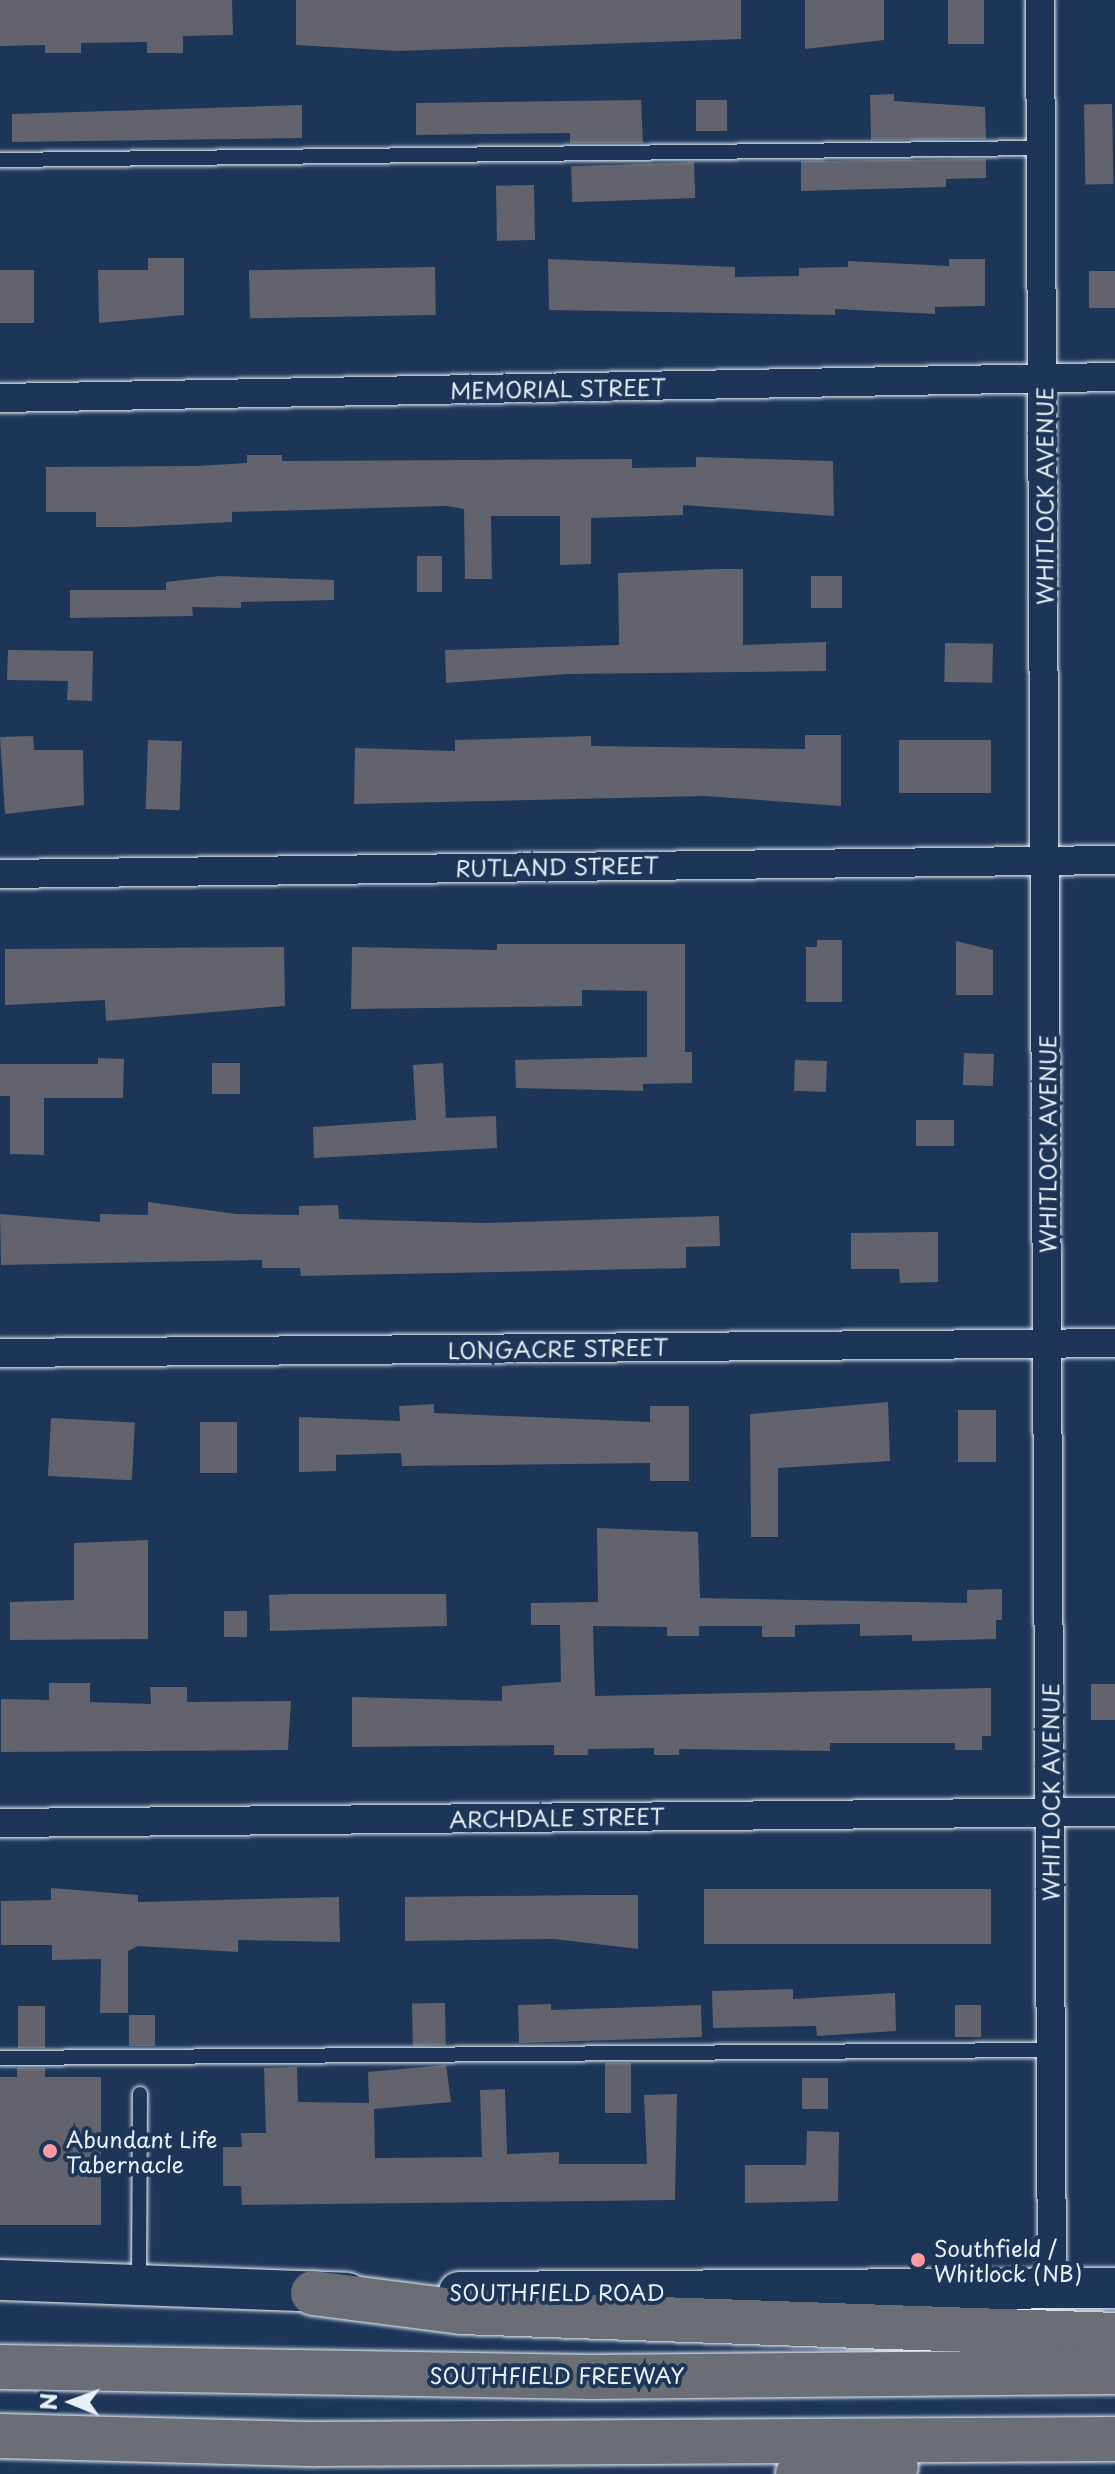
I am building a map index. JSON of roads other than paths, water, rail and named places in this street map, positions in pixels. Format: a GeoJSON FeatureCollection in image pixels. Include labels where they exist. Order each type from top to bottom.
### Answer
{"type":"FeatureCollection","features":[{"type":"Feature","properties":{"kind":"highway"},"geometry":{"type":"LineString","coordinates":[[313,2293],[461,2312],[1115,2335]]}},
{"type":"Feature","properties":{"kind":"highway","name":"SOUTHFIELD FREEWAY"},"geometry":{"type":"LineString","coordinates":[[0,2367],[591,2377],[1115,2372]]}},
{"type":"Feature","properties":{"kind":"highway"},"geometry":{"type":"LineString","coordinates":[[0,2436],[316,2444],[1115,2439]]}},
{"type":"Feature","properties":{"kind":"highway"},"geometry":{"type":"LineString","coordinates":[[798,2474],[1115,2452]]}},
{"type":"Feature","properties":{"kind":"main road","name":"SOUTHFIELD ROAD"},"geometry":{"type":"LineString","coordinates":[[0,2280],[139,2289],[313,2293],[1115,2288]]}},
{"type":"Feature","properties":{"kind":"street","name":"WHITLOCK AVENUE"},"geometry":{"type":"LineString","coordinates":[[1040,0],[1052,2289]]}},
{"type":"Feature","properties":{"kind":"street","name":"MEMORIAL STREET"},"geometry":{"type":"LineString","coordinates":[[0,398],[1115,377]]}},
{"type":"Feature","properties":{"kind":"street","name":"RUTLAND STREET"},"geometry":{"type":"LineString","coordinates":[[0,874],[1115,860]]}},
{"type":"Feature","properties":{"kind":"street","name":"LONGACRE STREET"},"geometry":{"type":"LineString","coordinates":[[0,1353],[1115,1343]]}},
{"type":"Feature","properties":{"kind":"street","name":"ARCHDALE STREET"},"geometry":{"type":"LineString","coordinates":[[0,1823],[1115,1812]]}},
{"type":"Feature","properties":{"kind":"lane"},"geometry":{"type":"LineString","coordinates":[[0,160],[1041,148]]}},
{"type":"Feature","properties":{"kind":"lane"},"geometry":{"type":"LineString","coordinates":[[0,2058],[1051,2050]]}},
{"type":"Feature","properties":{"kind":"lane"},"geometry":{"type":"LineString","coordinates":[[139,2289],[140,2094]]}},
{"type":"Feature","properties":{"kind":"place","name":"Abundant Life Tabernacle"},"geometry":{"type":"Point","coordinates":[50,2151]}},
{"type":"Feature","properties":{"kind":"place","name":"Southfield / Whitlock (NB)"},"geometry":{"type":"Point","coordinates":[918,2260]}}]}
